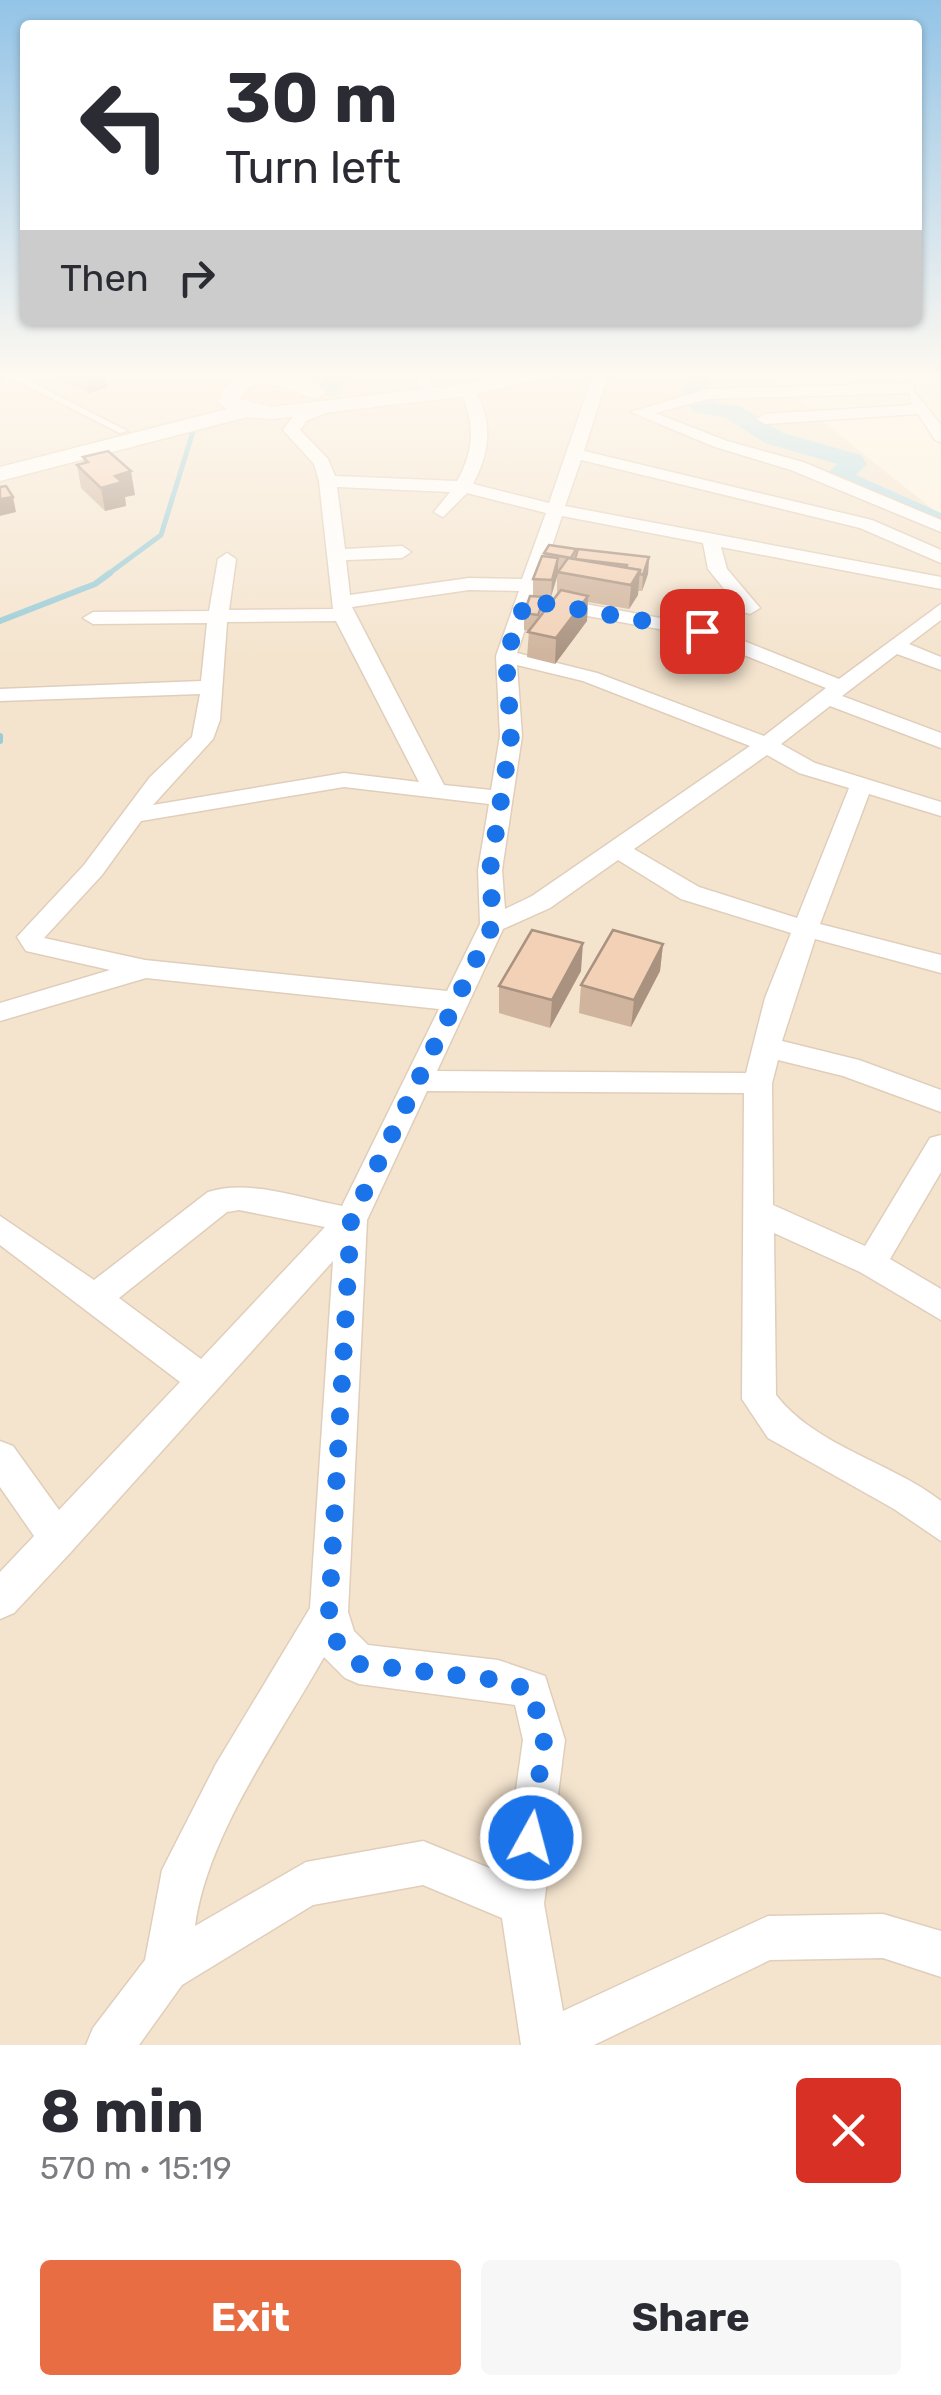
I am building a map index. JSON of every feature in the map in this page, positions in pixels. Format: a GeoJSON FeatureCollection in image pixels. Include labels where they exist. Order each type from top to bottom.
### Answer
{"type":"FeatureCollection","features":[{"type":"Feature","properties":{"kind":"street"},"geometry":{"type":"LineString","coordinates":[[323,467],[341,610],[435,790]]}},
{"type":"Feature","properties":{"kind":"street"},"geometry":{"type":"LineString","coordinates":[[444,512],[464,487],[472,467]]}},
{"type":"Feature","properties":{"kind":"street"},"geometry":{"type":"LineString","coordinates":[[0,1600],[206,1382],[351,1220],[493,924],[490,870],[511,736],[506,656],[571,467]]}},
{"type":"Feature","properties":{"kind":"street"},"geometry":{"type":"LineString","coordinates":[[632,467],[851,520],[941,557]]}},
{"type":"Feature","properties":{"kind":"street"},"geometry":{"type":"LineString","coordinates":[[798,467],[941,527]]}},
{"type":"Feature","properties":{"kind":"street"},"geometry":{"type":"LineString","coordinates":[[328,481],[464,487],[556,510],[941,583]]}},
{"type":"Feature","properties":{"kind":"street"},"geometry":{"type":"LineString","coordinates":[[712,538],[710,550],[720,578],[750,608]]}},
{"type":"Feature","properties":{"kind":"street"},"geometry":{"type":"LineString","coordinates":[[334,555],[402,552]]}},
{"type":"Feature","properties":{"kind":"street"},"geometry":{"type":"LineString","coordinates":[[227,559],[217,616],[209,720],[202,739],[158,782],[93,870],[30,937],[35,946],[145,969],[454,1001]]}},
{"type":"Feature","properties":{"kind":"street"},"geometry":{"type":"LineString","coordinates":[[93,618],[341,610],[469,584],[529,592],[702,631],[941,741]]}},
{"type":"Feature","properties":{"kind":"street"},"geometry":{"type":"LineString","coordinates":[[493,924],[541,902],[766,745],[941,610]]}},
{"type":"Feature","properties":{"kind":"street"},"geometry":{"type":"LineString","coordinates":[[896,646],[941,664]]}},
{"type":"Feature","properties":{"kind":"street"},"geometry":{"type":"LineString","coordinates":[[506,656],[590,678],[766,745],[781,757],[941,809]]}},
{"type":"Feature","properties":{"kind":"street"},"geometry":{"type":"LineString","coordinates":[[0,695],[212,688]]}},
{"type":"Feature","properties":{"kind":"street"},"geometry":{"type":"LineString","coordinates":[[134,815],[344,780],[500,798]]}},
{"type":"Feature","properties":{"kind":"street"},"geometry":{"type":"LineString","coordinates":[[862,786],[779,998],[758,1082],[759,1399],[780,1428],[907,1497],[941,1524]]}},
{"type":"Feature","properties":{"kind":"street"},"geometry":{"type":"LineString","coordinates":[[616,848],[690,893],[941,964]]}},
{"type":"Feature","properties":{"kind":"street"},"geometry":{"type":"LineString","coordinates":[[0,1012],[145,969]]}},
{"type":"Feature","properties":{"kind":"street"},"geometry":{"type":"LineString","coordinates":[[768,1048],[850,1067],[941,1101]]}},
{"type":"Feature","properties":{"kind":"street"},"geometry":{"type":"LineString","coordinates":[[416,1081],[758,1082]]}},
{"type":"Feature","properties":{"kind":"street"},"geometry":{"type":"LineString","coordinates":[[871,1263],[941,1146]]}},
{"type":"Feature","properties":{"kind":"street"},"geometry":{"type":"LineString","coordinates":[[92,1301],[219,1201],[239,1198],[351,1220]]}},
{"type":"Feature","properties":{"kind":"street"},"geometry":{"type":"LineString","coordinates":[[758,1212],[871,1263],[941,1306]]}},
{"type":"Feature","properties":{"kind":"street"},"geometry":{"type":"LineString","coordinates":[[351,1220],[329,1612],[337,1642],[359,1664],[498,1680],[531,1690],[544,1740],[522,1904],[545,2044],[768,1938],[883,1936],[941,1954]]}},
{"type":"Feature","properties":{"kind":"street"},"geometry":{"type":"LineString","coordinates":[[0,1228],[92,1301],[206,1382]]}},
{"type":"Feature","properties":{"kind":"street"},"geometry":{"type":"LineString","coordinates":[[2,1463],[58,1540]]}},
{"type":"Feature","properties":{"kind":"street"},"geometry":{"type":"LineString","coordinates":[[166,1969],[178,1886],[231,1779],[329,1612]]}},
{"type":"Feature","properties":{"kind":"street"},"geometry":{"type":"LineString","coordinates":[[110,2045],[166,1969],[306,1884],[423,1863],[522,1904]]}},
{"type":"Feature","properties":{"kind":"shaded area"},"geometry":{"type":"Polygon","coordinates":[[[0,467],[880,467],[941,516],[941,2045],[0,2045],[0,467]]]}},
{"type":"Feature","properties":{"kind":"building"},"geometry":{"type":"Polygon","coordinates":[[[80,467],[127,467],[131,471],[115,476],[122,482],[101,488],[80,467]]]}},
{"type":"Feature","properties":{"kind":"building"},"geometry":{"type":"Polygon","coordinates":[[[6,486],[13,497],[0,499],[0,487],[6,486]]]}},
{"type":"Feature","properties":{"kind":"building"},"geometry":{"type":"Polygon","coordinates":[[[549,545],[576,549],[571,558],[544,553],[549,545]]]}},
{"type":"Feature","properties":{"kind":"building"},"geometry":{"type":"Polygon","coordinates":[[[578,549],[649,557],[643,575],[640,570],[626,568],[627,565],[575,559],[578,549]]]}},
{"type":"Feature","properties":{"kind":"building"},"geometry":{"type":"Polygon","coordinates":[[[542,556],[558,558],[552,580],[533,579],[542,556]]]}},
{"type":"Feature","properties":{"kind":"building"},"geometry":{"type":"Polygon","coordinates":[[[568,558],[640,570],[631,585],[558,572],[568,558]]]}},
{"type":"Feature","properties":{"kind":"building"},"geometry":{"type":"Polygon","coordinates":[[[561,590],[588,596],[556,638],[528,632],[561,590]]]}},
{"type":"Feature","properties":{"kind":"building"},"geometry":{"type":"Polygon","coordinates":[[[530,596],[545,597],[538,615],[524,613],[530,596]]]}},
{"type":"Feature","properties":{"kind":"building"},"geometry":{"type":"Polygon","coordinates":[[[532,930],[583,943],[552,1000],[499,986],[532,930]]]}},
{"type":"Feature","properties":{"kind":"building"},"geometry":{"type":"Polygon","coordinates":[[[613,930],[663,944],[634,1000],[581,985],[613,930]]]}},
{"type":"Feature","properties":{"kind":"waterway"},"geometry":{"type":"LineString","coordinates":[[107,575],[161,535],[182,467]]}},
{"type":"Feature","properties":{"kind":"waterway"},"geometry":{"type":"LineString","coordinates":[[849,467],[840,474],[843,479],[941,523]]}},
{"type":"Feature","properties":{"kind":"waterway"},"geometry":{"type":"LineString","coordinates":[[0,621],[95,584],[110,573]]}},
{"type":"Feature","properties":{"kind":"waterway"},"geometry":{"type":"LineString","coordinates":[[0,736],[0,741]]}},
{"type":"Feature","properties":{"kind":"route"},"geometry":{"type":"LineString","coordinates":[[531,1838],[544,1740],[531,1690],[498,1680],[359,1664],[337,1642],[329,1612],[351,1220],[493,924],[490,870],[511,736],[506,656],[526,600],[702,631]]}}]}
